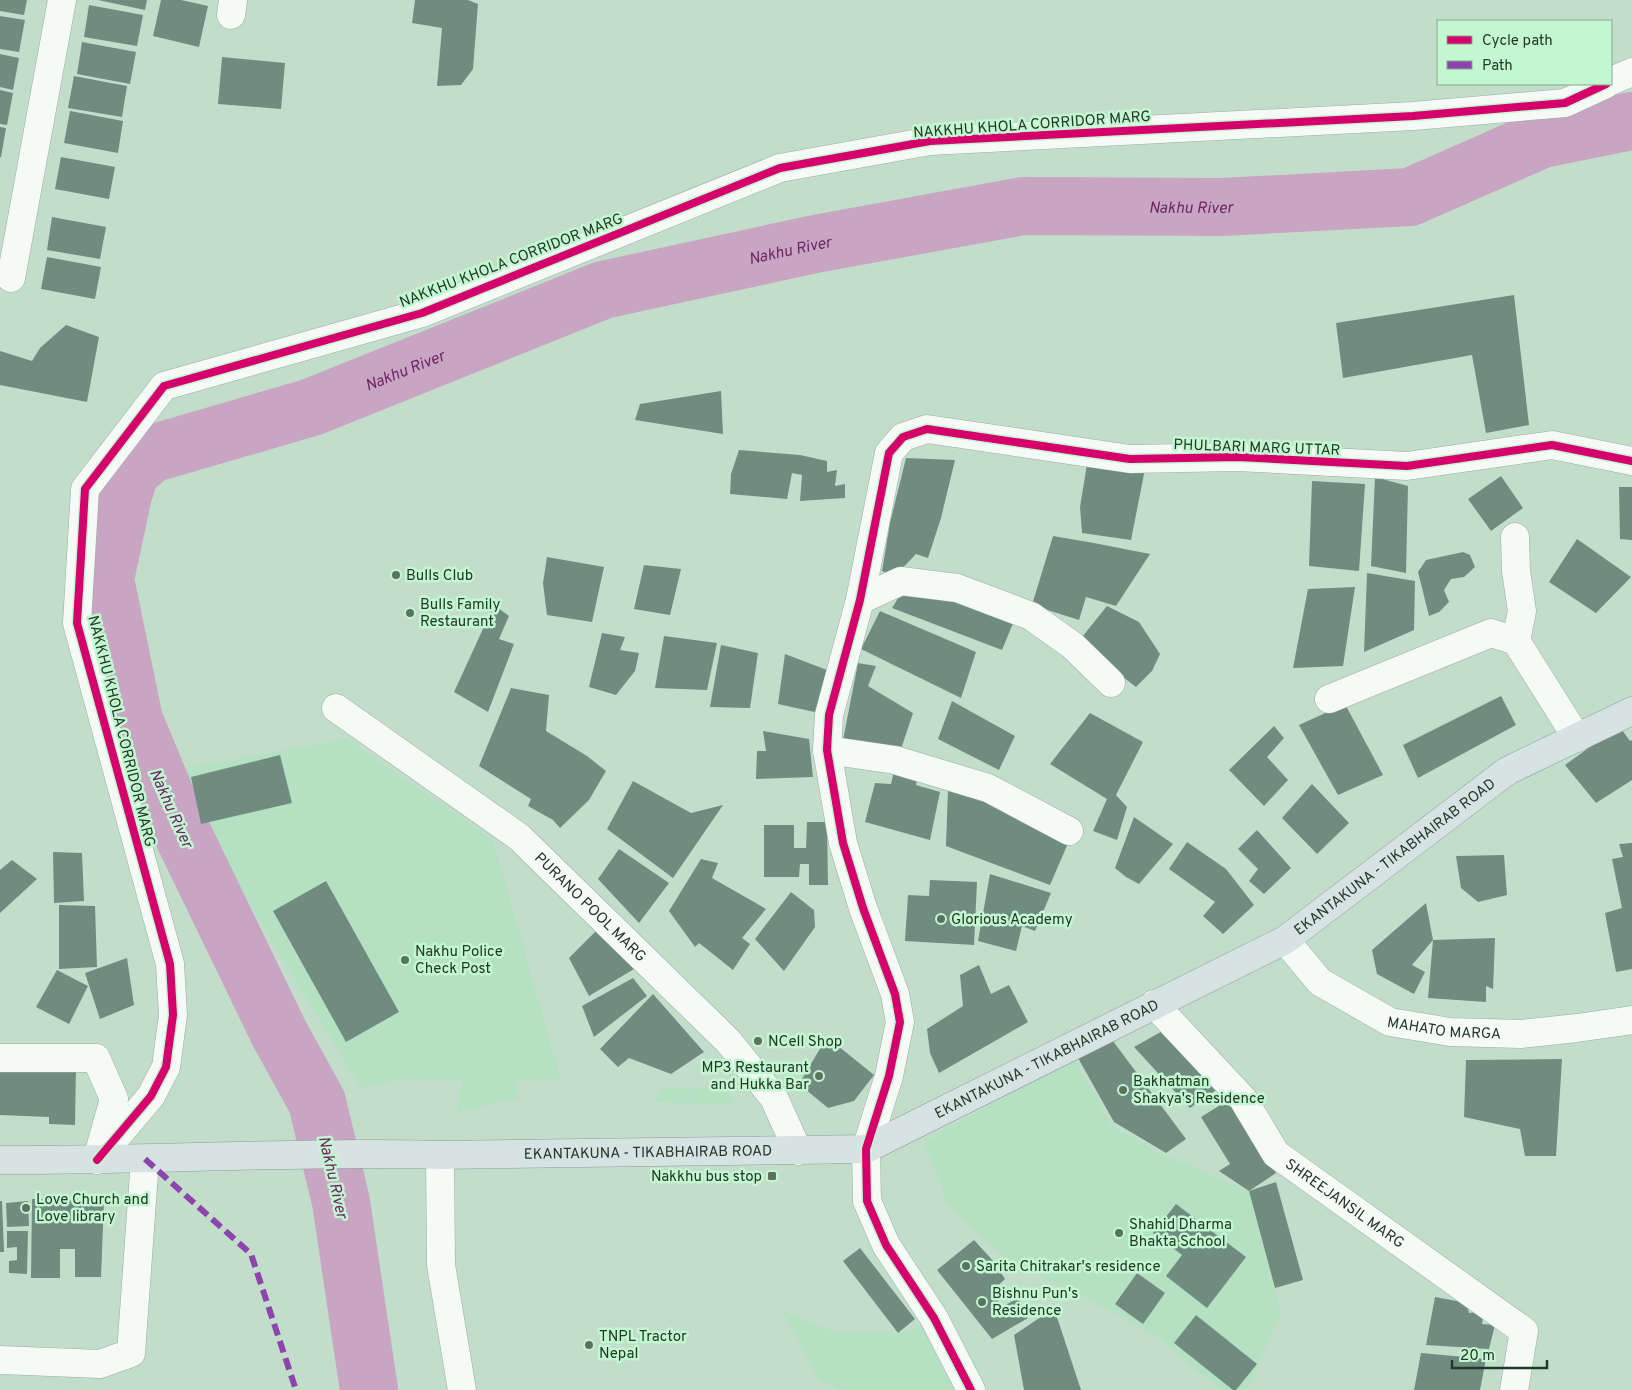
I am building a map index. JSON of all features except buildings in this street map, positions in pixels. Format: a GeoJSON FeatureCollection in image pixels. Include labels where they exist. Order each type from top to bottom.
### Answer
{"type":"FeatureCollection","features":[{"type":"Feature","properties":{"kind":"main road","name":"EKANTAKUNA - TIKABHAIRAB ROAD"},"geometry":{"type":"LineString","coordinates":[[145,1159],[384,1153],[440,1155],[866,1150],[1154,1004],[1286,940],[1507,771],[1632,711]]}},
{"type":"Feature","properties":{"kind":"main road"},"geometry":{"type":"LineString","coordinates":[[0,1160],[145,1159]]}},
{"type":"Feature","properties":{"kind":"street"},"geometry":{"type":"LineString","coordinates":[[11,278],[62,0]]}},
{"type":"Feature","properties":{"kind":"street"},"geometry":{"type":"LineString","coordinates":[[1612,82],[1632,72]]}},
{"type":"Feature","properties":{"kind":"street","name":"NAKKHU KHOLA CORRIDOR MARG"},"geometry":{"type":"LineString","coordinates":[[96,1160],[151,1096],[166,1067],[172,1015],[170,964],[77,623],[85,489],[164,386],[422,313],[780,168],[930,141],[1413,116],[1565,103],[1604,85]]}},
{"type":"Feature","properties":{"kind":"street","name":"PHULBARI MARG UTTAR"},"geometry":{"type":"LineString","coordinates":[[860,600],[889,453],[902,437],[927,429],[1130,459],[1238,457],[1407,466],[1552,445],[1632,461]]}},
{"type":"Feature","properties":{"kind":"street"},"geometry":{"type":"LineString","coordinates":[[1515,537],[1516,571],[1522,611],[1516,641]]}},
{"type":"Feature","properties":{"kind":"street"},"geometry":{"type":"LineString","coordinates":[[971,1390],[934,1318],[886,1244],[867,1201],[866,1150],[889,1076],[900,1022],[895,994],[863,908],[843,842],[827,750],[829,715],[860,600],[902,581],[957,588],[1031,616],[1072,645],[1111,683]]}},
{"type":"Feature","properties":{"kind":"street"},"geometry":{"type":"LineString","coordinates":[[1329,699],[1491,633],[1516,641],[1577,738]]}},
{"type":"Feature","properties":{"kind":"street","name":"PURANO POOL MARG"},"geometry":{"type":"LineString","coordinates":[[336,708],[519,838],[728,1041],[774,1098],[798,1151]]}},
{"type":"Feature","properties":{"kind":"street"},"geometry":{"type":"LineString","coordinates":[[827,750],[895,760],[988,788],[1069,831]]}},
{"type":"Feature","properties":{"kind":"street","name":"MAHATO MARGA"},"geometry":{"type":"LineString","coordinates":[[1286,940],[1320,982],[1390,1022],[1450,1032],[1521,1034],[1632,1020]]}},
{"type":"Feature","properties":{"kind":"street","name":"SHREEJANSIL MARG"},"geometry":{"type":"LineString","coordinates":[[1154,1004],[1243,1099],[1276,1154],[1524,1332],[1514,1390]]}},
{"type":"Feature","properties":{"kind":"street"},"geometry":{"type":"LineString","coordinates":[[0,1058],[96,1058],[114,1099],[96,1160]]}},
{"type":"Feature","properties":{"kind":"street"},"geometry":{"type":"LineString","coordinates":[[440,1155],[441,1265],[462,1390]]}},
{"type":"Feature","properties":{"kind":"street"},"geometry":{"type":"LineString","coordinates":[[0,1360],[100,1364],[131,1353],[145,1159]]}},
{"type":"Feature","properties":{"kind":"shaded area","name":"Nakhu Police Check Post"},"geometry":{"type":"Polygon","coordinates":[[[347,739],[493,840],[561,1081],[515,1080],[518,1099],[457,1111],[463,1079],[399,1079],[361,1088],[169,771],[347,739]]]}},
{"type":"Feature","properties":{"kind":"shaded area","name":"Shahid Dharma Bhakta School"},"geometry":{"type":"Polygon","coordinates":[[[1074,1058],[1112,1126],[1163,1154],[1249,1191],[1281,1314],[1247,1390],[1221,1390],[1156,1336],[1084,1297],[1008,1261],[948,1204],[924,1142],[1074,1058]]]}},
{"type":"Feature","properties":{"kind":"shaded area"},"geometry":{"type":"Polygon","coordinates":[[[663,1088],[727,1089],[733,1105],[655,1102],[663,1088]]]}},
{"type":"Feature","properties":{"kind":"shaded area"},"geometry":{"type":"Polygon","coordinates":[[[783,1312],[838,1333],[898,1333],[922,1326],[952,1384],[952,1390],[837,1390],[818,1378],[783,1312]]]}},
{"type":"Feature","properties":{"kind":"waterway","name":"Nakhu River"},"geometry":{"type":"LineString","coordinates":[[369,1390],[341,1202],[317,1102],[279,1033],[173,814],[134,720],[105,579],[123,495],[131,470],[151,454],[312,407],[603,290],[815,244],[1023,206],[1222,207],[1410,197],[1542,139],[1632,121]]}},
{"type":"Feature","properties":{"kind":"marked path"},"geometry":{"type":"LineString","coordinates":[[145,1159],[251,1254],[296,1390]]}},
{"type":"Feature","properties":{"kind":"cycle path"},"geometry":{"type":"LineString","coordinates":[[97,1160],[151,1096],[166,1067],[173,1015],[170,964],[77,623],[85,489],[164,386],[422,313],[780,168],[930,141],[1413,116],[1565,103],[1604,85]]}},
{"type":"Feature","properties":{"kind":"cycle path"},"geometry":{"type":"LineString","coordinates":[[971,1390],[934,1318],[886,1245],[867,1201],[866,1149],[889,1076],[900,1022],[895,994],[863,908],[843,843],[827,750],[829,715],[860,600],[889,453],[903,437],[927,429],[1130,459],[1238,457],[1407,466],[1552,445],[1632,461]]}},
{"type":"Feature","properties":{"kind":"place","name":"Bulls Club"},"geometry":{"type":"Point","coordinates":[396,575]}},
{"type":"Feature","properties":{"kind":"place","name":"Bulls Family Restaurant"},"geometry":{"type":"Point","coordinates":[410,613]}},
{"type":"Feature","properties":{"kind":"place","name":"Glorious Academy"},"geometry":{"type":"Point","coordinates":[941,919]}},
{"type":"Feature","properties":{"kind":"place","name":"Nakhu Police Check Post"},"geometry":{"type":"Point","coordinates":[405,960]}},
{"type":"Feature","properties":{"kind":"place","name":"NCell Shop"},"geometry":{"type":"Point","coordinates":[758,1041]}},
{"type":"Feature","properties":{"kind":"place","name":"MP3 Restaurant and Hukka Bar"},"geometry":{"type":"Point","coordinates":[819,1076]}},
{"type":"Feature","properties":{"kind":"place","name":"Bakhatman Shakya's Residence"},"geometry":{"type":"Point","coordinates":[1123,1090]}},
{"type":"Feature","properties":{"kind":"place","name":"Nakkhu bus stop"},"geometry":{"type":"Point","coordinates":[772,1176]}},
{"type":"Feature","properties":{"kind":"place","name":"Love Church and Love library"},"geometry":{"type":"Point","coordinates":[26,1208]}},
{"type":"Feature","properties":{"kind":"place","name":"Shahid Dharma Bhakta School"},"geometry":{"type":"Point","coordinates":[1119,1233]}},
{"type":"Feature","properties":{"kind":"place","name":"Sarita Chitrakar's residence"},"geometry":{"type":"Point","coordinates":[966,1266]}},
{"type":"Feature","properties":{"kind":"place","name":"Bishnu Pun's Residence"},"geometry":{"type":"Point","coordinates":[982,1302]}},
{"type":"Feature","properties":{"kind":"place","name":"TNPL Tractor Nepal"},"geometry":{"type":"Point","coordinates":[589,1345]}}]}
